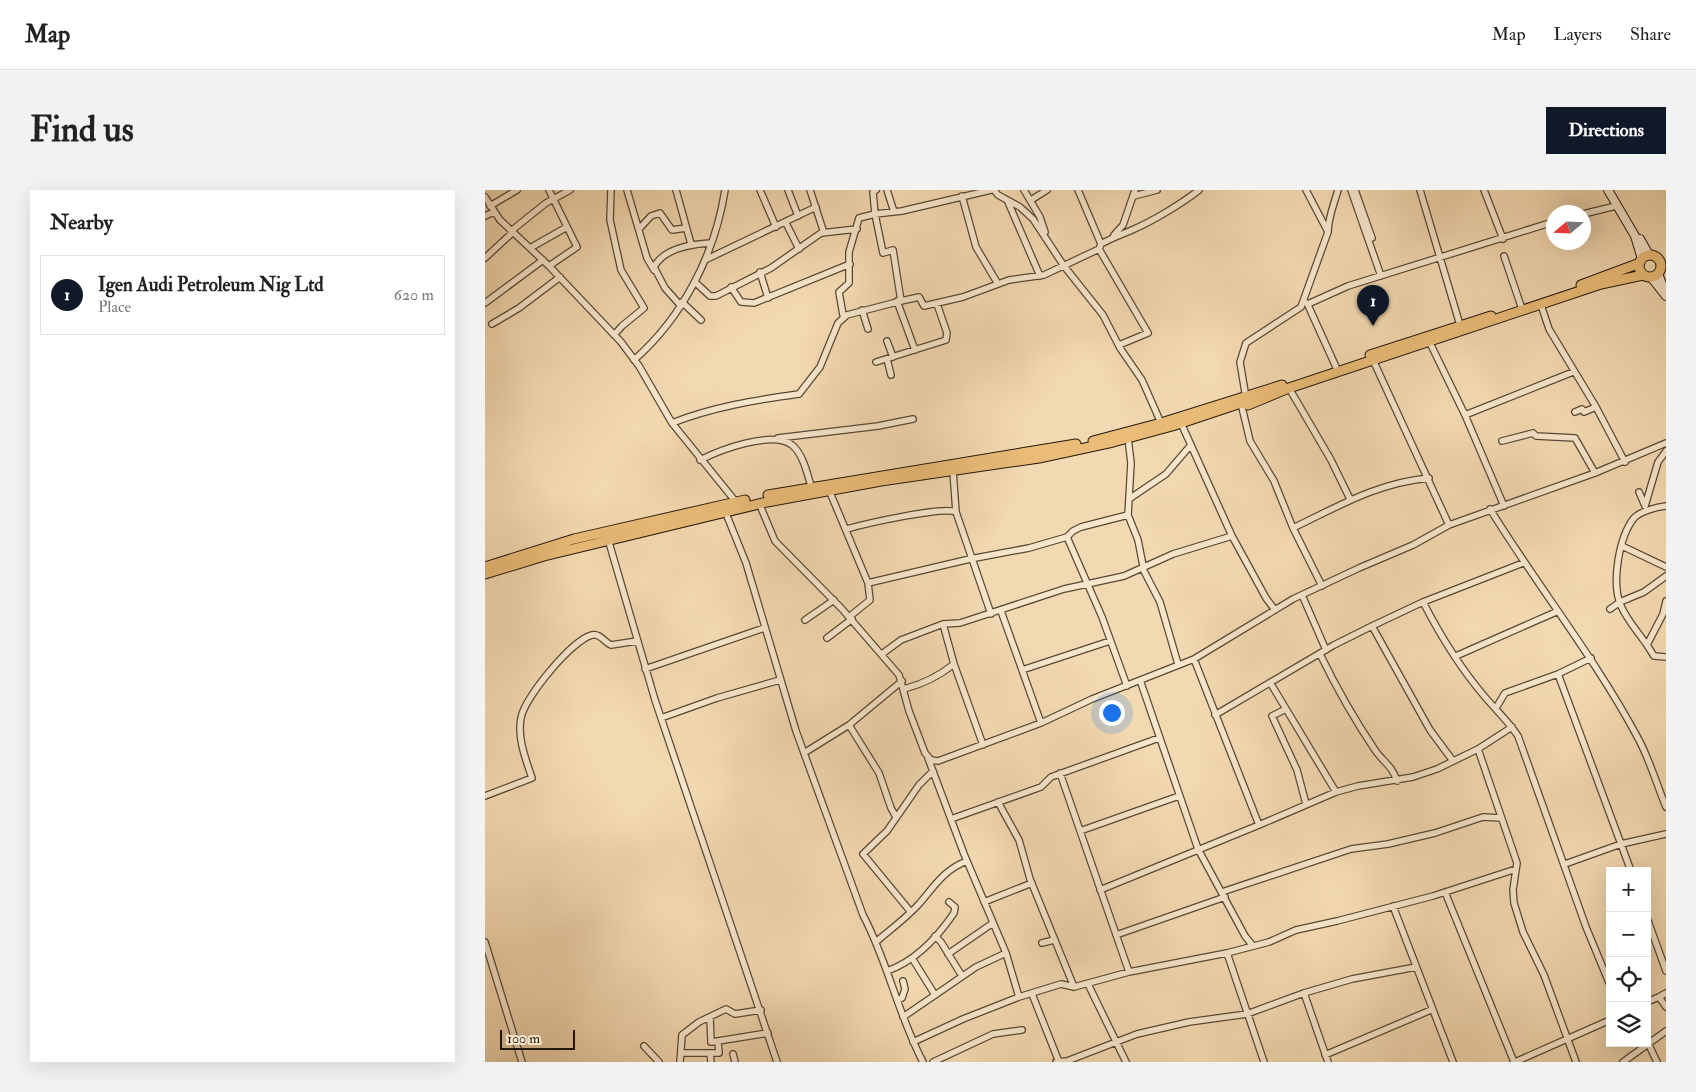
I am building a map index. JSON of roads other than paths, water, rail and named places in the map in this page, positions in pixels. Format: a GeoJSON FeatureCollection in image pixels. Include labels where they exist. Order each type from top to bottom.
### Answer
{"type":"FeatureCollection","features":[{"type":"Feature","properties":{"kind":"main road"},"geometry":{"type":"LineString","coordinates":[[485,574],[607,536],[736,502],[811,486],[1039,452],[1093,441],[1161,423],[1222,402],[1245,402],[1336,366],[1521,306],[1647,258],[1666,256]]}},
{"type":"Feature","properties":{"kind":"main road"},"geometry":{"type":"LineString","coordinates":[[1647,258],[1656,272]]}},
{"type":"Feature","properties":{"kind":"main road"},"geometry":{"type":"LineString","coordinates":[[1647,258],[1659,260],[1656,272]]}},
{"type":"Feature","properties":{"kind":"main road"},"geometry":{"type":"LineString","coordinates":[[485,567],[575,539],[607,536],[725,510],[829,490],[1039,458],[1128,438],[1181,423],[1430,343],[1601,284],[1656,272]]}},
{"type":"Feature","properties":{"kind":"street"},"geometry":{"type":"LineString","coordinates":[[490,206],[517,190]]}},
{"type":"Feature","properties":{"kind":"street"},"geometry":{"type":"LineString","coordinates":[[549,190],[577,247],[549,266]]}},
{"type":"Feature","properties":{"kind":"street"},"geometry":{"type":"LineString","coordinates":[[485,258],[512,232],[553,199],[569,190]]}},
{"type":"Feature","properties":{"kind":"street"},"geometry":{"type":"LineString","coordinates":[[611,190],[610,220],[621,270],[644,308],[614,335]]}},
{"type":"Feature","properties":{"kind":"street"},"geometry":{"type":"LineString","coordinates":[[627,190],[634,220],[639,228],[647,258],[665,288],[701,320]]}},
{"type":"Feature","properties":{"kind":"street"},"geometry":{"type":"LineString","coordinates":[[676,190],[691,244]]}},
{"type":"Feature","properties":{"kind":"street"},"geometry":{"type":"LineString","coordinates":[[633,360],[648,347],[681,304],[695,282],[711,243],[725,190]]}},
{"type":"Feature","properties":{"kind":"street"},"geometry":{"type":"LineString","coordinates":[[760,190],[776,227]]}},
{"type":"Feature","properties":{"kind":"street"},"geometry":{"type":"LineString","coordinates":[[788,190],[798,216]]}},
{"type":"Feature","properties":{"kind":"street"},"geometry":{"type":"LineString","coordinates":[[811,190],[824,233]]}},
{"type":"Feature","properties":{"kind":"street"},"geometry":{"type":"LineString","coordinates":[[876,190],[873,192],[872,198],[883,253],[893,250],[899,301],[915,350]]}},
{"type":"Feature","properties":{"kind":"street"},"geometry":{"type":"LineString","coordinates":[[887,190],[894,212]]}},
{"type":"Feature","properties":{"kind":"street"},"geometry":{"type":"LineString","coordinates":[[847,315],[843,315],[839,292],[849,283],[849,252],[859,218],[992,190],[1020,207],[1046,237],[1064,266],[1103,315],[1119,345],[1142,380],[1161,423]]}},
{"type":"Feature","properties":{"kind":"street"},"geometry":{"type":"LineString","coordinates":[[1024,190],[1040,217],[1046,237]]}},
{"type":"Feature","properties":{"kind":"street"},"geometry":{"type":"LineString","coordinates":[[1031,200],[1047,190]]}},
{"type":"Feature","properties":{"kind":"street"},"geometry":{"type":"LineString","coordinates":[[1078,190],[1100,247],[1148,332],[1119,345]]}},
{"type":"Feature","properties":{"kind":"street"},"geometry":{"type":"LineString","coordinates":[[672,423],[699,412],[755,400],[799,394],[820,367],[838,323],[847,315],[919,296],[925,306],[937,304],[1009,280],[1040,276],[1100,247],[1113,237],[1123,225],[1134,193],[1157,190]]}},
{"type":"Feature","properties":{"kind":"street"},"geometry":{"type":"LineString","coordinates":[[1113,237],[1181,204],[1199,190]]}},
{"type":"Feature","properties":{"kind":"street"},"geometry":{"type":"LineString","coordinates":[[1305,190],[1322,217],[1328,232]]}},
{"type":"Feature","properties":{"kind":"street"},"geometry":{"type":"LineString","coordinates":[[1336,366],[1305,304],[1328,232],[1328,220],[1332,216],[1338,190]]}},
{"type":"Feature","properties":{"kind":"street"},"geometry":{"type":"LineString","coordinates":[[1351,190],[1383,276]]}},
{"type":"Feature","properties":{"kind":"street"},"geometry":{"type":"LineString","coordinates":[[1355,190],[1383,276]]}},
{"type":"Feature","properties":{"kind":"street"},"geometry":{"type":"LineString","coordinates":[[1420,190],[1460,325]]}},
{"type":"Feature","properties":{"kind":"street"},"geometry":{"type":"LineString","coordinates":[[1484,190],[1503,239]]}},
{"type":"Feature","properties":{"kind":"street"},"geometry":{"type":"LineString","coordinates":[[1608,190],[1647,258]]}},
{"type":"Feature","properties":{"kind":"street"},"geometry":{"type":"LineString","coordinates":[[962,196],[975,247],[998,284]]}},
{"type":"Feature","properties":{"kind":"street"},"geometry":{"type":"LineString","coordinates":[[485,197],[494,212],[512,232],[560,277],[614,335],[633,360],[672,423],[700,460],[736,502]]}},
{"type":"Feature","properties":{"kind":"street"},"geometry":{"type":"LineString","coordinates":[[1006,200],[1040,276]]}},
{"type":"Feature","properties":{"kind":"street"},"geometry":{"type":"LineString","coordinates":[[1591,212],[1616,206]]}},
{"type":"Feature","properties":{"kind":"street"},"geometry":{"type":"LineString","coordinates":[[705,260],[816,207]]}},
{"type":"Feature","properties":{"kind":"street"},"geometry":{"type":"LineString","coordinates":[[485,216],[494,212]]}},
{"type":"Feature","properties":{"kind":"street"},"geometry":{"type":"LineString","coordinates":[[639,228],[651,216],[660,213],[671,230],[686,228]]}},
{"type":"Feature","properties":{"kind":"street"},"geometry":{"type":"LineString","coordinates":[[786,222],[799,249]]}},
{"type":"Feature","properties":{"kind":"street"},"geometry":{"type":"LineString","coordinates":[[1322,586],[1293,528],[1274,481],[1250,441],[1240,362],[1246,343],[1305,304],[1348,286],[1546,224]]}},
{"type":"Feature","properties":{"kind":"street"},"geometry":{"type":"LineString","coordinates":[[531,248],[567,227]]}},
{"type":"Feature","properties":{"kind":"street"},"geometry":{"type":"LineString","coordinates":[[695,282],[711,296],[716,296],[771,268],[824,233],[857,229]]}},
{"type":"Feature","properties":{"kind":"street"},"geometry":{"type":"LineString","coordinates":[[654,270],[656,263],[666,255],[691,244],[711,243]]}},
{"type":"Feature","properties":{"kind":"street"},"geometry":{"type":"LineString","coordinates":[[1504,256],[1521,306]]}},
{"type":"Feature","properties":{"kind":"street"},"geometry":{"type":"LineString","coordinates":[[485,303],[543,260]]}},
{"type":"Feature","properties":{"kind":"street"},"geometry":{"type":"LineString","coordinates":[[731,287],[741,302],[754,303],[850,264]]}},
{"type":"Feature","properties":{"kind":"street"},"geometry":{"type":"LineString","coordinates":[[760,272],[768,298]]}},
{"type":"Feature","properties":{"kind":"street"},"geometry":{"type":"LineString","coordinates":[[1656,272],[1666,296]]}},
{"type":"Feature","properties":{"kind":"street"},"geometry":{"type":"LineString","coordinates":[[492,324],[519,308],[560,277]]}},
{"type":"Feature","properties":{"kind":"street"},"geometry":{"type":"LineString","coordinates":[[877,362],[945,340],[947,333],[937,304]]}},
{"type":"Feature","properties":{"kind":"street"},"geometry":{"type":"LineString","coordinates":[[1541,305],[1549,329],[1573,372],[1596,407],[1625,462]]}},
{"type":"Feature","properties":{"kind":"street"},"geometry":{"type":"LineString","coordinates":[[862,310],[868,329]]}},
{"type":"Feature","properties":{"kind":"street"},"geometry":{"type":"LineString","coordinates":[[887,341],[891,375]]}},
{"type":"Feature","properties":{"kind":"street"},"geometry":{"type":"LineString","coordinates":[[1430,343],[1465,415],[1505,506]]}},
{"type":"Feature","properties":{"kind":"street"},"geometry":{"type":"LineString","coordinates":[[1373,360],[1449,525]]}},
{"type":"Feature","properties":{"kind":"street"},"geometry":{"type":"LineString","coordinates":[[1465,415],[1573,372]]}},
{"type":"Feature","properties":{"kind":"street"},"geometry":{"type":"LineString","coordinates":[[1289,388],[1331,460],[1350,499]]}},
{"type":"Feature","properties":{"kind":"street"},"geometry":{"type":"LineString","coordinates":[[1575,412],[1583,409],[1584,412],[1596,407]]}},
{"type":"Feature","properties":{"kind":"street"},"geometry":{"type":"LineString","coordinates":[[700,460],[714,453],[778,438],[877,426],[913,419]]}},
{"type":"Feature","properties":{"kind":"street"},"geometry":{"type":"LineString","coordinates":[[1181,423],[1232,536],[1275,610]]}},
{"type":"Feature","properties":{"kind":"street"},"geometry":{"type":"LineString","coordinates":[[1502,441],[1533,433],[1536,436],[1575,438],[1595,473]]}},
{"type":"Feature","properties":{"kind":"street"},"geometry":{"type":"LineString","coordinates":[[778,438],[793,445],[811,486]]}},
{"type":"Feature","properties":{"kind":"street"},"geometry":{"type":"LineString","coordinates":[[1128,438],[1131,463],[1128,516],[1138,540],[1148,581],[1159,598],[1178,664]]}},
{"type":"Feature","properties":{"kind":"street"},"geometry":{"type":"LineString","coordinates":[[928,758],[937,761],[947,759],[1041,723],[1178,664],[1194,659],[1303,595],[1413,545],[1449,525],[1625,462],[1666,443]]}},
{"type":"Feature","properties":{"kind":"street"},"geometry":{"type":"LineString","coordinates":[[1129,499],[1166,474],[1190,446]]}},
{"type":"Feature","properties":{"kind":"street"},"geometry":{"type":"LineString","coordinates":[[1639,492],[1645,506],[1658,462],[1666,451]]}},
{"type":"Feature","properties":{"kind":"street"},"geometry":{"type":"LineString","coordinates":[[953,471],[956,512],[970,558],[991,614]]}},
{"type":"Feature","properties":{"kind":"street"},"geometry":{"type":"LineString","coordinates":[[1293,528],[1350,499],[1395,483],[1429,478]]}},
{"type":"Feature","properties":{"kind":"street"},"geometry":{"type":"LineString","coordinates":[[827,638],[870,600],[868,583],[829,490]]}},
{"type":"Feature","properties":{"kind":"street"},"geometry":{"type":"LineString","coordinates":[[759,503],[775,541],[851,618],[902,681],[909,711],[967,861],[1006,953],[1019,997]]}},
{"type":"Feature","properties":{"kind":"street"},"geometry":{"type":"LineString","coordinates":[[1666,506],[1656,507],[1635,516],[1624,536],[1616,580],[1620,602],[1654,656],[1666,657]]}},
{"type":"Feature","properties":{"kind":"street"},"geometry":{"type":"LineString","coordinates":[[1490,509],[1556,612],[1591,658],[1640,742],[1666,807]]}},
{"type":"Feature","properties":{"kind":"street"},"geometry":{"type":"LineString","coordinates":[[725,510],[746,563],[780,680],[804,753],[863,915],[877,942],[903,1017],[922,1061],[915,1062]]}},
{"type":"Feature","properties":{"kind":"street"},"geometry":{"type":"LineString","coordinates":[[847,530],[863,524],[895,520],[933,510],[956,512]]}},
{"type":"Feature","properties":{"kind":"street"},"geometry":{"type":"LineString","coordinates":[[868,583],[970,558],[1003,554],[1067,537],[1073,530],[1081,527],[1128,516]]}},
{"type":"Feature","properties":{"kind":"street"},"geometry":{"type":"LineString","coordinates":[[607,536],[645,669],[777,1062]]}},
{"type":"Feature","properties":{"kind":"street"},"geometry":{"type":"LineString","coordinates":[[882,654],[901,640],[943,624],[953,624],[991,614],[1064,589],[1088,585],[1144,569],[1173,554],[1232,536]]}},
{"type":"Feature","properties":{"kind":"street"},"geometry":{"type":"LineString","coordinates":[[1067,537],[1088,585],[1127,686]]}},
{"type":"Feature","properties":{"kind":"street"},"geometry":{"type":"LineString","coordinates":[[1622,546],[1666,567]]}},
{"type":"Feature","properties":{"kind":"street"},"geometry":{"type":"LineString","coordinates":[[1215,716],[1320,654],[1372,626],[1423,602],[1523,563]]}},
{"type":"Feature","properties":{"kind":"street"},"geometry":{"type":"LineString","coordinates":[[1610,609],[1620,602],[1644,592],[1666,576]]}},
{"type":"Feature","properties":{"kind":"street"},"geometry":{"type":"LineString","coordinates":[[1303,595],[1327,650]]}},
{"type":"Feature","properties":{"kind":"street"},"geometry":{"type":"LineString","coordinates":[[805,620],[834,600]]}},
{"type":"Feature","properties":{"kind":"street"},"geometry":{"type":"LineString","coordinates":[[1647,645],[1663,614],[1666,601]]}},
{"type":"Feature","properties":{"kind":"street"},"geometry":{"type":"LineString","coordinates":[[1423,602],[1456,656],[1485,697],[1518,736],[1586,927],[1606,975]]}},
{"type":"Feature","properties":{"kind":"street"},"geometry":{"type":"LineString","coordinates":[[1001,611],[1041,723]]}},
{"type":"Feature","properties":{"kind":"street"},"geometry":{"type":"LineString","coordinates":[[1456,656],[1556,612]]}},
{"type":"Feature","properties":{"kind":"street"},"geometry":{"type":"LineString","coordinates":[[943,624],[954,664],[983,745]]}},
{"type":"Feature","properties":{"kind":"street"},"geometry":{"type":"LineString","coordinates":[[1372,626],[1430,730],[1453,761]]}},
{"type":"Feature","properties":{"kind":"street"},"geometry":{"type":"LineString","coordinates":[[645,669],[765,628]]}},
{"type":"Feature","properties":{"kind":"street"},"geometry":{"type":"LineString","coordinates":[[485,796],[532,778],[523,751],[521,719],[524,708],[540,682],[561,660],[591,635],[598,635],[611,645],[637,641]]}},
{"type":"Feature","properties":{"kind":"street"},"geometry":{"type":"LineString","coordinates":[[1022,670],[1110,641]]}},
{"type":"Feature","properties":{"kind":"street"},"geometry":{"type":"LineString","coordinates":[[1320,654],[1351,711],[1375,750],[1389,763],[1397,781]]}},
{"type":"Feature","properties":{"kind":"street"},"geometry":{"type":"LineString","coordinates":[[1496,708],[1505,693],[1558,674],[1591,658]]}},
{"type":"Feature","properties":{"kind":"street"},"geometry":{"type":"LineString","coordinates":[[1194,659],[1259,825]]}},
{"type":"Feature","properties":{"kind":"street"},"geometry":{"type":"LineString","coordinates":[[904,689],[922,684],[940,675],[954,664]]}},
{"type":"Feature","properties":{"kind":"street"},"geometry":{"type":"LineString","coordinates":[[1558,674],[1630,867]]}},
{"type":"Feature","properties":{"kind":"street"},"geometry":{"type":"LineString","coordinates":[[661,718],[717,698],[780,680]]}},
{"type":"Feature","properties":{"kind":"street"},"geometry":{"type":"LineString","coordinates":[[1140,680],[1198,849],[1245,936],[1253,946]]}},
{"type":"Feature","properties":{"kind":"street"},"geometry":{"type":"LineString","coordinates":[[804,753],[849,725],[866,708],[902,681]]}},
{"type":"Feature","properties":{"kind":"street"},"geometry":{"type":"LineString","coordinates":[[1271,684],[1336,792]]}},
{"type":"Feature","properties":{"kind":"street"},"geometry":{"type":"LineString","coordinates":[[1286,709],[1273,716],[1297,770],[1306,804]]}},
{"type":"Feature","properties":{"kind":"street"},"geometry":{"type":"LineString","coordinates":[[849,725],[879,773],[896,817]]}},
{"type":"Feature","properties":{"kind":"street"},"geometry":{"type":"LineString","coordinates":[[1100,890],[1336,792],[1358,786],[1413,777],[1478,749],[1512,727]]}},
{"type":"Feature","properties":{"kind":"street"},"geometry":{"type":"LineString","coordinates":[[951,819],[1041,787],[1051,777],[1060,773],[1159,738]]}},
{"type":"Feature","properties":{"kind":"street"},"geometry":{"type":"LineString","coordinates":[[1478,749],[1517,863],[1514,903],[1523,932],[1544,975],[1566,1038],[1577,1062]]}},
{"type":"Feature","properties":{"kind":"street"},"geometry":{"type":"LineString","coordinates":[[910,911],[863,854],[887,831],[933,770]]}},
{"type":"Feature","properties":{"kind":"street"},"geometry":{"type":"LineString","coordinates":[[1060,773],[1129,972]]}},
{"type":"Feature","properties":{"kind":"street"},"geometry":{"type":"LineString","coordinates":[[1080,831],[1179,796]]}},
{"type":"Feature","properties":{"kind":"street"},"geometry":{"type":"LineString","coordinates":[[998,802],[1019,840],[1032,883],[1073,987]]}},
{"type":"Feature","properties":{"kind":"street"},"geometry":{"type":"LineString","coordinates":[[1117,934],[1351,849],[1388,844],[1435,833],[1483,817],[1501,818]]}},
{"type":"Feature","properties":{"kind":"street"},"geometry":{"type":"LineString","coordinates":[[1565,864],[1621,844],[1666,834]]}},
{"type":"Feature","properties":{"kind":"street"},"geometry":{"type":"LineString","coordinates":[[877,942],[910,911],[933,884],[950,870],[967,861]]}},
{"type":"Feature","properties":{"kind":"street"},"geometry":{"type":"LineString","coordinates":[[913,1042],[963,1019],[1019,997],[1061,984],[1073,987],[1129,972],[1227,953],[1269,942],[1296,930],[1445,892],[1516,869]]}},
{"type":"Feature","properties":{"kind":"street"},"geometry":{"type":"LineString","coordinates":[[984,902],[1032,883]]}},
{"type":"Feature","properties":{"kind":"street"},"geometry":{"type":"LineString","coordinates":[[1445,892],[1515,1062],[1606,1022]]}},
{"type":"Feature","properties":{"kind":"street"},"geometry":{"type":"LineString","coordinates":[[887,971],[925,950],[955,910],[949,902]]}},
{"type":"Feature","properties":{"kind":"street"},"geometry":{"type":"LineString","coordinates":[[1393,906],[1431,1010],[1453,1062]]}},
{"type":"Feature","properties":{"kind":"street"},"geometry":{"type":"LineString","coordinates":[[948,954],[993,922]]}},
{"type":"Feature","properties":{"kind":"street"},"geometry":{"type":"LineString","coordinates":[[1651,929],[1666,972]]}},
{"type":"Feature","properties":{"kind":"street"},"geometry":{"type":"LineString","coordinates":[[935,936],[941,942],[962,976]]}},
{"type":"Feature","properties":{"kind":"street"},"geometry":{"type":"LineString","coordinates":[[1042,943],[1054,940]]}},
{"type":"Feature","properties":{"kind":"street"},"geometry":{"type":"LineString","coordinates":[[485,942],[523,1062]]}},
{"type":"Feature","properties":{"kind":"street"},"geometry":{"type":"LineString","coordinates":[[903,1017],[962,976],[1006,953]]}},
{"type":"Feature","properties":{"kind":"street"},"geometry":{"type":"LineString","coordinates":[[1227,953],[1264,1062]]}},
{"type":"Feature","properties":{"kind":"street"},"geometry":{"type":"LineString","coordinates":[[912,958],[935,995]]}},
{"type":"Feature","properties":{"kind":"street"},"geometry":{"type":"LineString","coordinates":[[1032,994],[1058,1062],[1067,1061],[1137,1034],[1189,1022],[1247,1014],[1304,993],[1352,979],[1415,967]]}},
{"type":"Feature","properties":{"kind":"street"},"geometry":{"type":"LineString","coordinates":[[897,1000],[902,998],[905,989],[903,981]]}},
{"type":"Feature","properties":{"kind":"street"},"geometry":{"type":"LineString","coordinates":[[1088,984],[1126,1062]]}},
{"type":"Feature","properties":{"kind":"street"},"geometry":{"type":"LineString","coordinates":[[1304,993],[1327,1062]]}},
{"type":"Feature","properties":{"kind":"street"},"geometry":{"type":"LineString","coordinates":[[1651,1000],[1666,994]]}},
{"type":"Feature","properties":{"kind":"street"},"geometry":{"type":"LineString","coordinates":[[1659,997],[1666,1007]]}},
{"type":"Feature","properties":{"kind":"street"},"geometry":{"type":"LineString","coordinates":[[680,1062],[682,1035],[699,1022],[726,1009],[735,1014],[761,1010]]}},
{"type":"Feature","properties":{"kind":"street"},"geometry":{"type":"LineString","coordinates":[[1325,1055],[1431,1010]]}},
{"type":"Feature","properties":{"kind":"street"},"geometry":{"type":"LineString","coordinates":[[710,1017],[711,1042],[768,1033]]}},
{"type":"Feature","properties":{"kind":"street"},"geometry":{"type":"LineString","coordinates":[[933,1062],[993,1034],[1022,1030]]}},
{"type":"Feature","properties":{"kind":"street"},"geometry":{"type":"LineString","coordinates":[[1651,1041],[1666,1031]]}},
{"type":"Feature","properties":{"kind":"street"},"geometry":{"type":"LineString","coordinates":[[681,1053],[719,1053],[718,1041]]}},
{"type":"Feature","properties":{"kind":"street"},"geometry":{"type":"LineString","coordinates":[[644,1046],[659,1062]]}},
{"type":"Feature","properties":{"kind":"street"},"geometry":{"type":"LineString","coordinates":[[1627,1061],[1643,1047]]}},
{"type":"Feature","properties":{"kind":"street"},"geometry":{"type":"LineString","coordinates":[[1650,1047],[1657,1062]]}},
{"type":"Feature","properties":{"kind":"street"},"geometry":{"type":"LineString","coordinates":[[711,1053],[711,1062]]}},
{"type":"Feature","properties":{"kind":"street"},"geometry":{"type":"LineString","coordinates":[[733,1054],[735,1062]]}},
{"type":"Feature","properties":{"kind":"place","name":"Igen Audi Petroleum Nig Ltd"},"geometry":{"type":"Point","coordinates":[1373,326]}}]}
